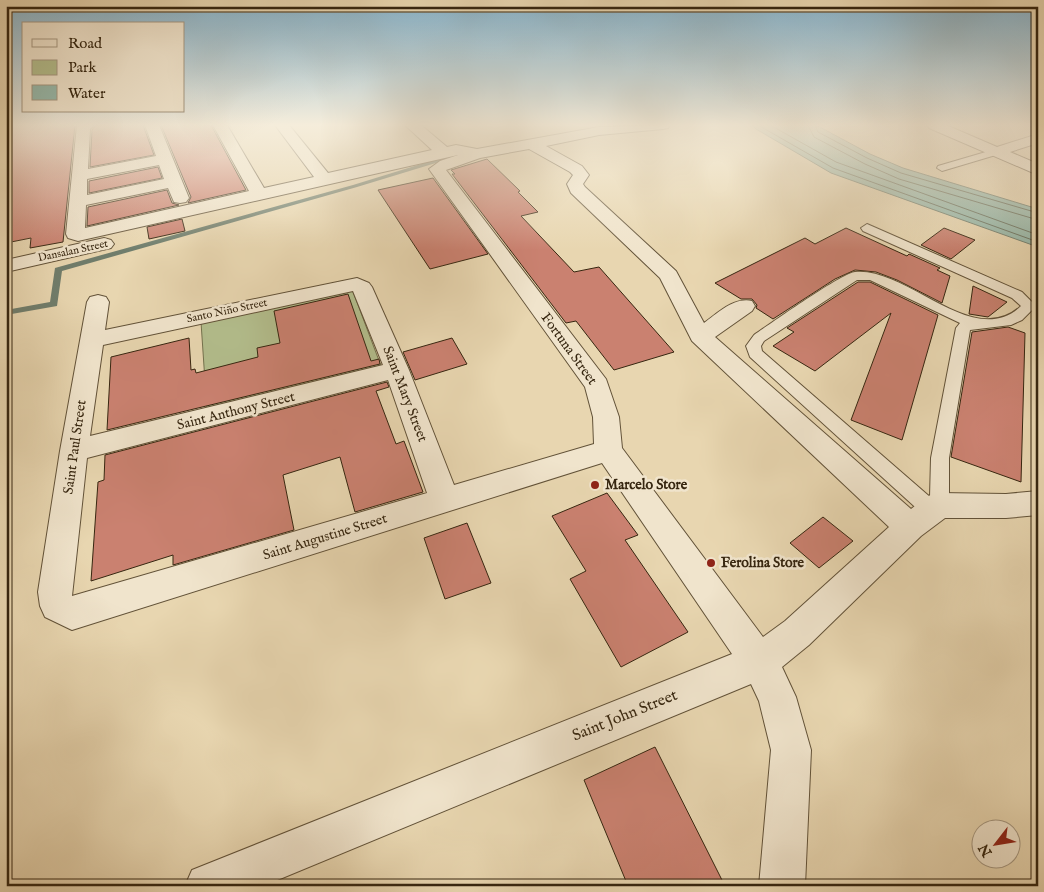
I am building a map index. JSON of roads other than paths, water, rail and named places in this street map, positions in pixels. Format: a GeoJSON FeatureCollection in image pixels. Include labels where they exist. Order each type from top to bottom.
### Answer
{"type":"FeatureCollection","features":[{"type":"Feature","properties":{"kind":"street"},"geometry":{"type":"LineString","coordinates":[[81,167],[76,234],[125,225],[325,180],[406,167]]}},
{"type":"Feature","properties":{"kind":"street"},"geometry":{"type":"LineString","coordinates":[[80,175],[124,167]]}},
{"type":"Feature","properties":{"kind":"street"},"geometry":{"type":"LineString","coordinates":[[168,167],[185,211]]}},
{"type":"Feature","properties":{"kind":"street"},"geometry":{"type":"LineString","coordinates":[[244,167],[259,194]]}},
{"type":"Feature","properties":{"kind":"street"},"geometry":{"type":"LineString","coordinates":[[315,167],[325,180]]}},
{"type":"Feature","properties":{"kind":"street","name":"Fortuna Street"},"geometry":{"type":"LineString","coordinates":[[444,167],[597,386],[606,417],[608,450]]}},
{"type":"Feature","properties":{"kind":"street"},"geometry":{"type":"LineString","coordinates":[[572,167],[581,176],[575,184],[577,189],[669,275],[700,336],[927,514],[1038,504]]}},
{"type":"Feature","properties":{"kind":"street"},"geometry":{"type":"LineString","coordinates":[[77,202],[174,182]]}},
{"type":"Feature","properties":{"kind":"street","name":"Dansalan Street"},"geometry":{"type":"LineString","coordinates":[[6,266],[120,241],[126,237],[125,225]]}},
{"type":"Feature","properties":{"kind":"street","name":"Santo Niño Street"},"geometry":{"type":"LineString","coordinates":[[92,340],[350,284],[357,284],[362,287]]}},
{"type":"Feature","properties":{"kind":"street","name":"Saint Mary Street"},"geometry":{"type":"LineString","coordinates":[[362,287],[398,370],[445,501]]}},
{"type":"Feature","properties":{"kind":"street","name":"Saint Paul Street"},"geometry":{"type":"LineString","coordinates":[[55,592],[74,451],[98,302]]}},
{"type":"Feature","properties":{"kind":"street"},"geometry":{"type":"LineString","coordinates":[[700,336],[744,306]]}},
{"type":"Feature","properties":{"kind":"street","name":"Saint Anthony Street"},"geometry":{"type":"LineString","coordinates":[[74,451],[398,370]]}},
{"type":"Feature","properties":{"kind":"street"},"geometry":{"type":"LineString","coordinates":[[608,450],[760,662],[777,697],[791,750],[782,886]]}},
{"type":"Feature","properties":{"kind":"street","name":"Saint Augustine Street"},"geometry":{"type":"LineString","coordinates":[[55,592],[57,606],[72,614],[608,450]]}},
{"type":"Feature","properties":{"kind":"street","name":"Saint John Street"},"geometry":{"type":"LineString","coordinates":[[208,886],[760,662],[798,633],[927,514]]}},
{"type":"Feature","properties":{"kind":"lane"},"geometry":{"type":"LineString","coordinates":[[942,168],[947,167]]}},
{"type":"Feature","properties":{"kind":"lane"},"geometry":{"type":"LineString","coordinates":[[867,228],[1017,295],[1029,306],[1018,317],[1003,323],[973,324],[963,328],[940,458],[927,514]]}},
{"type":"Feature","properties":{"kind":"lane"},"geometry":{"type":"LineString","coordinates":[[927,514],[755,353],[754,346],[759,338],[854,276],[862,275],[872,276],[973,324]]}},
{"type":"Feature","properties":{"kind":"water"},"geometry":{"type":"Polygon","coordinates":[[[820,167],[900,167],[1038,209],[1038,247],[831,173],[820,167]]]}},
{"type":"Feature","properties":{"kind":"waterway"},"geometry":{"type":"LineString","coordinates":[[6,313],[54,304],[58,270],[419,167]]}},
{"type":"Feature","properties":{"kind":"place","name":"Marcelo Store"},"geometry":{"type":"Point","coordinates":[595,485]}},
{"type":"Feature","properties":{"kind":"place","name":"Ferolina Store"},"geometry":{"type":"Point","coordinates":[711,563]}}]}
